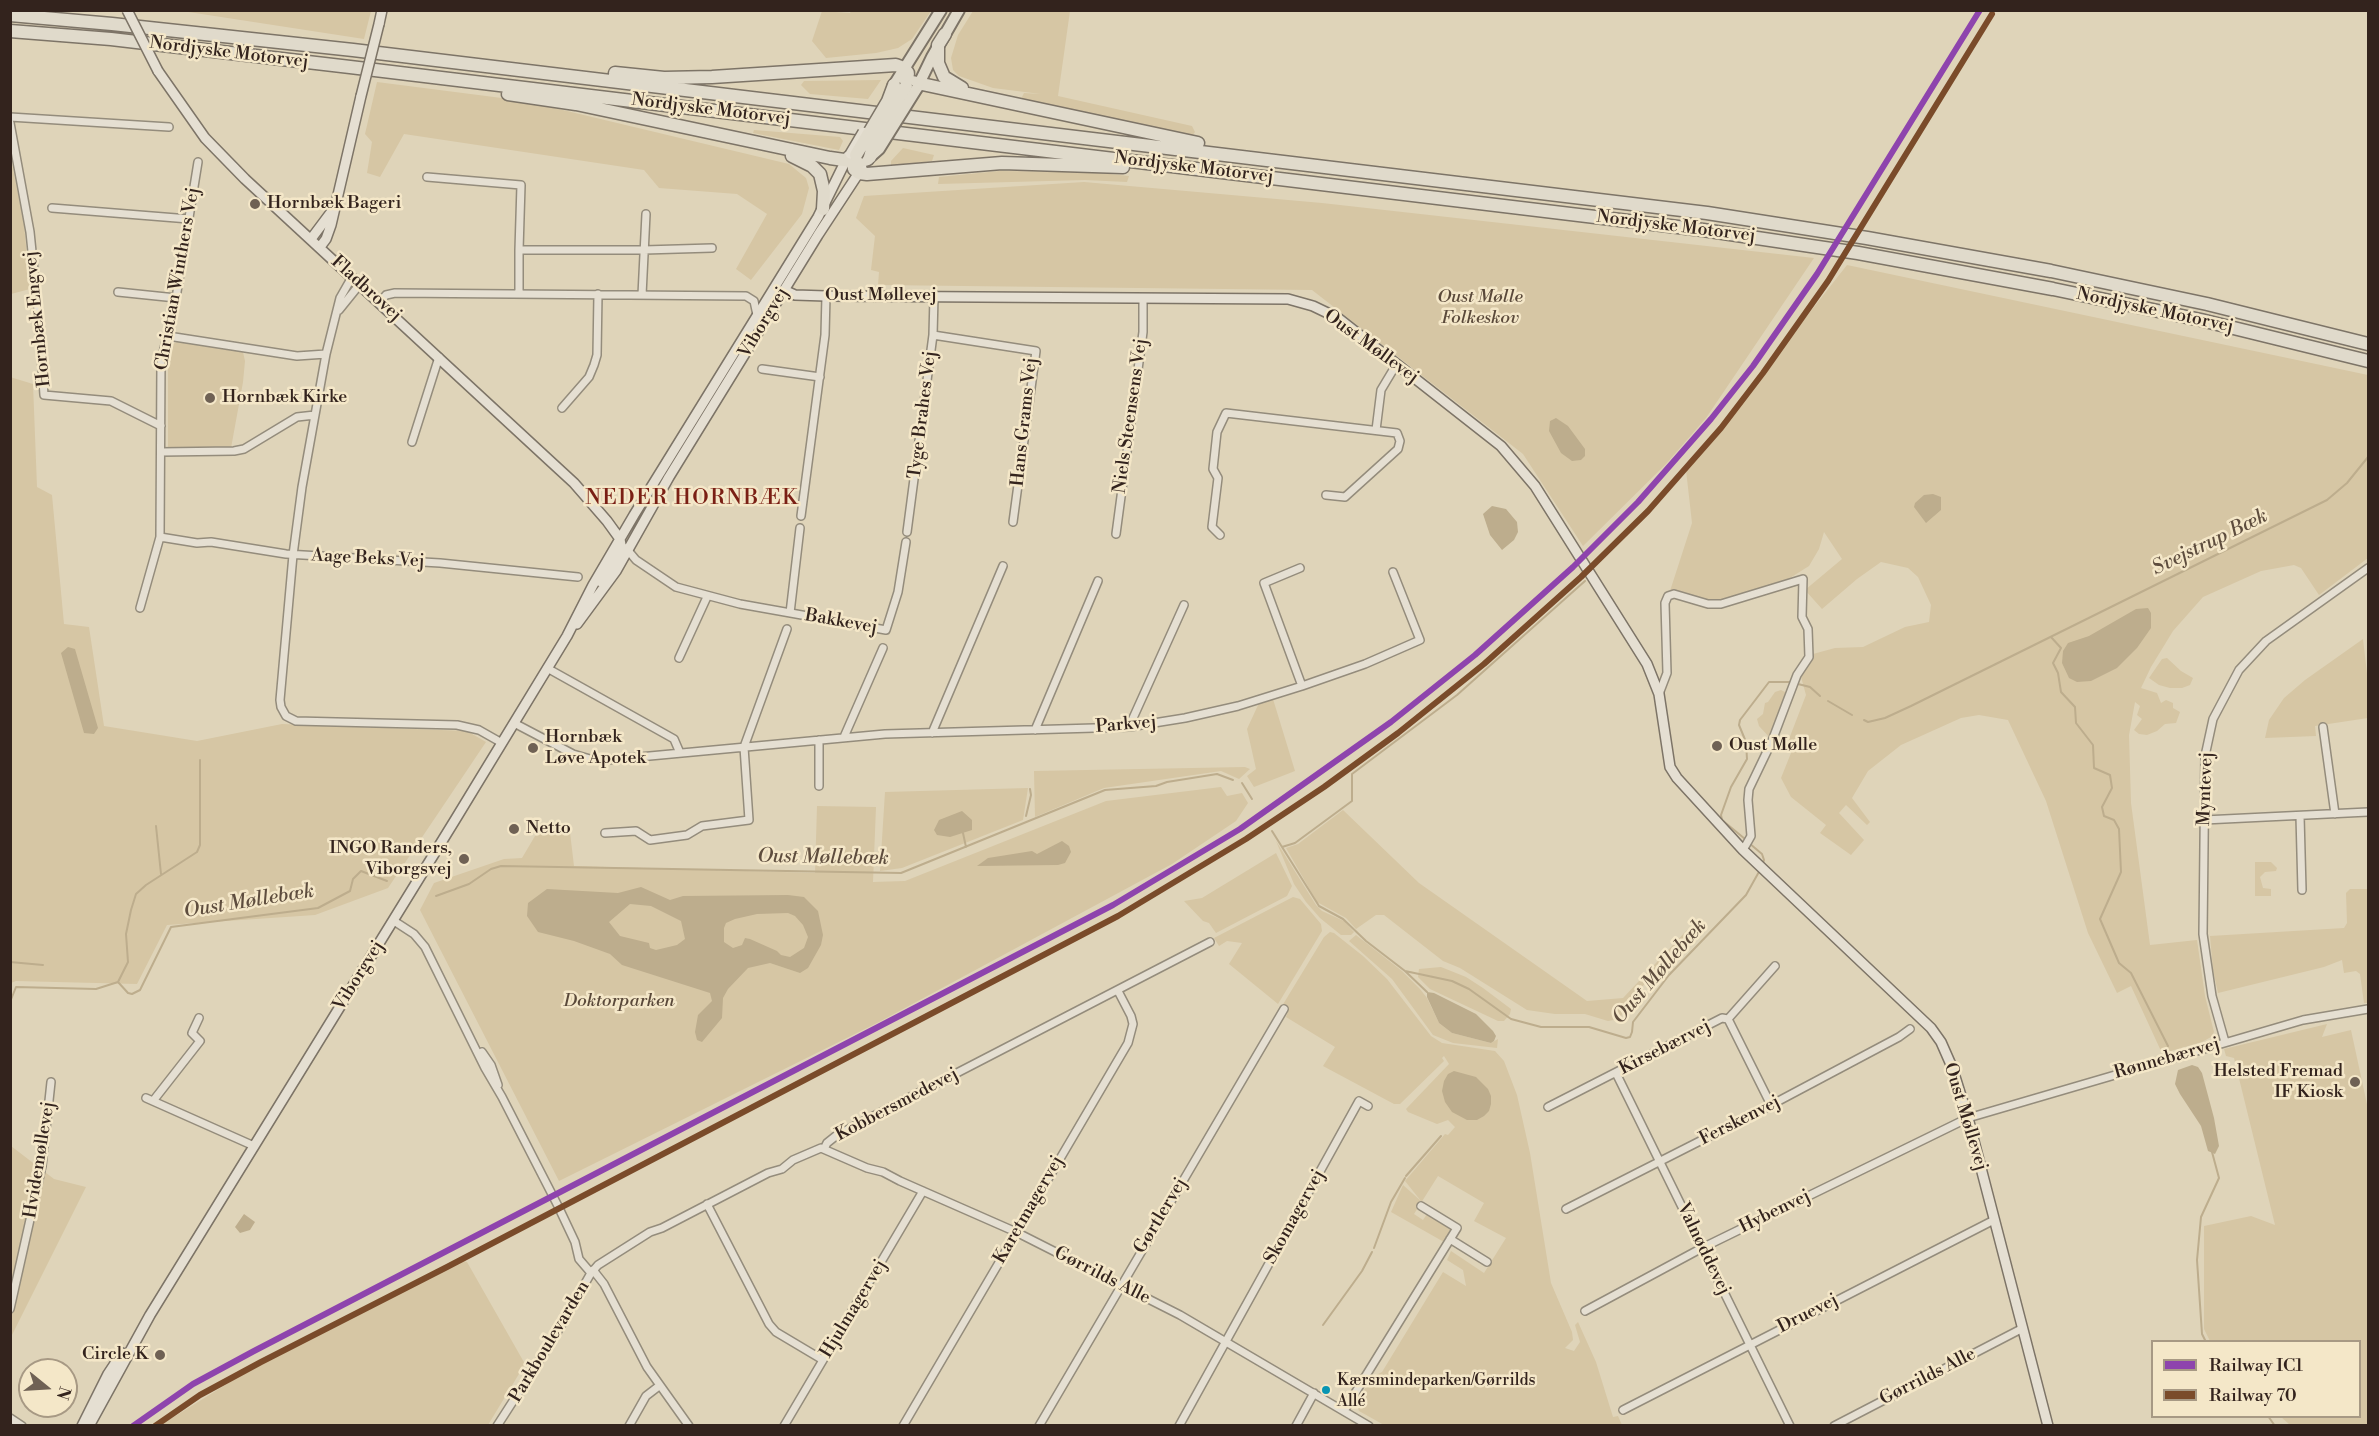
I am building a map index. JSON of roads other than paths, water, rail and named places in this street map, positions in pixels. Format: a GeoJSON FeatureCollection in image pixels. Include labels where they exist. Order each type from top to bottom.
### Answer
{"type":"FeatureCollection","features":[{"type":"Feature","properties":{"kind":"highway","name":"Nordjyske Motorvej"},"geometry":{"type":"LineString","coordinates":[[10,15],[393,55],[1707,213],[1867,238],[2051,271],[2196,302],[2368,344]]}},
{"type":"Feature","properties":{"kind":"highway","name":"Nordjyske Motorvej"},"geometry":{"type":"LineString","coordinates":[[10,31],[111,39],[350,67],[1387,191],[1815,246],[2110,301],[2201,320],[2368,361]]}},
{"type":"Feature","properties":{"kind":"highway"},"geometry":{"type":"LineString","coordinates":[[945,34],[938,45],[937,55],[944,77],[982,98]]}},
{"type":"Feature","properties":{"kind":"highway"},"geometry":{"type":"LineString","coordinates":[[393,55],[664,78],[890,65],[904,68],[908,74],[909,85]]}},
{"type":"Feature","properties":{"kind":"highway"},"geometry":{"type":"LineString","coordinates":[[350,67],[576,104],[740,140],[857,160],[867,174],[972,164],[1049,163],[1125,167],[1260,182],[1387,191]]}},
{"type":"Feature","properties":{"kind":"highway"},"geometry":{"type":"LineString","coordinates":[[857,160],[888,101],[909,85],[982,98],[1184,141],[1439,180]]}},
{"type":"Feature","properties":{"kind":"highway"},"geometry":{"type":"LineString","coordinates":[[740,140],[759,148],[801,159],[812,166],[820,174],[823,209]]}},
{"type":"Feature","properties":{"kind":"main road"},"geometry":{"type":"LineString","coordinates":[[904,68],[941,10]]}},
{"type":"Feature","properties":{"kind":"main road","name":"Viborgvej"},"geometry":{"type":"LineString","coordinates":[[857,160],[879,149],[909,85],[959,10]]}},
{"type":"Feature","properties":{"kind":"street","name":"Fladbrovej"},"geometry":{"type":"LineString","coordinates":[[127,10],[158,71],[205,138],[244,179],[574,483],[607,520],[628,550]]}},
{"type":"Feature","properties":{"kind":"street"},"geometry":{"type":"LineString","coordinates":[[320,247],[328,233],[382,10]]}},
{"type":"Feature","properties":{"kind":"street"},"geometry":{"type":"LineString","coordinates":[[10,117],[169,127]]}},
{"type":"Feature","properties":{"kind":"street","name":"Hornbæk Engvej"},"geometry":{"type":"LineString","coordinates":[[10,123],[30,232],[44,395],[111,401],[161,426]]}},
{"type":"Feature","properties":{"kind":"street","name":"Viborgvej"},"geometry":{"type":"LineString","coordinates":[[89,1425],[150,1315],[567,636],[620,539],[823,209],[857,160]]}},
{"type":"Feature","properties":{"kind":"street","name":"Viborgvej"},"geometry":{"type":"LineString","coordinates":[[567,636],[600,594],[628,550],[669,477],[784,290],[857,160]]}},
{"type":"Feature","properties":{"kind":"street","name":"Christian Winthers Vej"},"geometry":{"type":"LineString","coordinates":[[140,608],[159,537],[161,362],[176,298],[198,162]]}},
{"type":"Feature","properties":{"kind":"street"},"geometry":{"type":"LineString","coordinates":[[427,177],[520,185],[519,293]]}},
{"type":"Feature","properties":{"kind":"street"},"geometry":{"type":"LineString","coordinates":[[52,208],[189,219]]}},
{"type":"Feature","properties":{"kind":"street"},"geometry":{"type":"LineString","coordinates":[[311,239],[333,209]]}},
{"type":"Feature","properties":{"kind":"street"},"geometry":{"type":"LineString","coordinates":[[642,295],[646,214]]}},
{"type":"Feature","properties":{"kind":"street"},"geometry":{"type":"LineString","coordinates":[[519,250],[712,248]]}},
{"type":"Feature","properties":{"kind":"street"},"geometry":{"type":"LineString","coordinates":[[356,280],[338,312],[326,354],[293,555],[280,700],[286,716],[296,721],[468,726],[502,743]]}},
{"type":"Feature","properties":{"kind":"street","name":"Oust Møllevej"},"geometry":{"type":"LineString","coordinates":[[784,290],[795,295],[826,296],[1288,299],[1313,306],[1338,318],[1501,446],[1535,486],[1647,663],[1659,694],[1670,767],[1677,778],[1743,850],[1931,1028],[1941,1042],[1952,1067],[1968,1118],[2048,1425]]}},
{"type":"Feature","properties":{"kind":"street"},"geometry":{"type":"LineString","coordinates":[[118,292],[176,298]]}},
{"type":"Feature","properties":{"kind":"street"},"geometry":{"type":"LineString","coordinates":[[380,302],[386,295],[395,293],[746,296],[751,298],[756,305],[757,317]]}},
{"type":"Feature","properties":{"kind":"street"},"geometry":{"type":"LineString","coordinates":[[562,408],[589,377],[594,365],[597,355],[598,294]]}},
{"type":"Feature","properties":{"kind":"street"},"geometry":{"type":"LineString","coordinates":[[801,516],[825,335],[826,296]]}},
{"type":"Feature","properties":{"kind":"street","name":"Tyge Brahes Vej"},"geometry":{"type":"LineString","coordinates":[[907,532],[933,334],[934,297]]}},
{"type":"Feature","properties":{"kind":"street","name":"Niels Steensens Vej"},"geometry":{"type":"LineString","coordinates":[[1116,534],[1143,332],[1143,298]]}},
{"type":"Feature","properties":{"kind":"street","name":"Hans Grams Vej"},"geometry":{"type":"LineString","coordinates":[[933,334],[1036,351],[1013,522]]}},
{"type":"Feature","properties":{"kind":"street"},"geometry":{"type":"LineString","coordinates":[[168,336],[297,356],[326,354]]}},
{"type":"Feature","properties":{"kind":"street"},"geometry":{"type":"LineString","coordinates":[[412,442],[439,357]]}},
{"type":"Feature","properties":{"kind":"street"},"geometry":{"type":"LineString","coordinates":[[1376,430],[1381,390],[1396,364]]}},
{"type":"Feature","properties":{"kind":"street"},"geometry":{"type":"LineString","coordinates":[[762,369],[820,377]]}},
{"type":"Feature","properties":{"kind":"street"},"geometry":{"type":"LineString","coordinates":[[1220,535],[1212,527],[1218,478],[1213,469],[1217,432],[1226,413],[1397,433],[1400,441],[1398,449],[1345,497],[1326,495]]}},
{"type":"Feature","properties":{"kind":"street"},"geometry":{"type":"LineString","coordinates":[[161,452],[244,449],[297,417],[315,415]]}},
{"type":"Feature","properties":{"kind":"street"},"geometry":{"type":"LineString","coordinates":[[628,550],[628,538],[654,491],[662,470]]}},
{"type":"Feature","properties":{"kind":"street"},"geometry":{"type":"LineString","coordinates":[[790,613],[800,528]]}},
{"type":"Feature","properties":{"kind":"street","name":"Aage Beks Vej"},"geometry":{"type":"LineString","coordinates":[[159,537],[197,543],[211,542],[293,555],[440,563],[578,577]]}},
{"type":"Feature","properties":{"kind":"street","name":"Bakkevej"},"geometry":{"type":"LineString","coordinates":[[628,550],[636,560],[655,575],[676,587],[707,597],[886,630],[898,592],[906,542]]}},
{"type":"Feature","properties":{"kind":"street"},"geometry":{"type":"LineString","coordinates":[[932,732],[1003,566]]}},
{"type":"Feature","properties":{"kind":"street"},"geometry":{"type":"LineString","coordinates":[[1300,568],[1264,583],[1302,686]]}},
{"type":"Feature","properties":{"kind":"street","name":"Myntevej"},"geometry":{"type":"LineString","coordinates":[[2225,1042],[2211,996],[2203,934],[2205,757],[2213,719],[2239,670],[2266,641],[2368,568]]}},
{"type":"Feature","properties":{"kind":"street","name":"Parkvej"},"geometry":{"type":"LineString","coordinates":[[514,723],[573,754],[590,759],[607,760],[844,737],[932,732],[1129,727],[1185,718],[1238,706],[1302,686],[1365,664],[1420,640],[1393,572]]}},
{"type":"Feature","properties":{"kind":"street","name":"Oust Møllevej"},"geometry":{"type":"LineString","coordinates":[[1659,694],[1667,673],[1665,603],[1668,596],[1674,594],[1708,604],[1721,604],[1803,579],[1802,617],[1808,628],[1809,650],[1772,741],[1749,789],[1751,836],[1743,850]]}},
{"type":"Feature","properties":{"kind":"street"},"geometry":{"type":"LineString","coordinates":[[1035,730],[1098,582]]}},
{"type":"Feature","properties":{"kind":"street"},"geometry":{"type":"LineString","coordinates":[[679,658],[707,597]]}},
{"type":"Feature","properties":{"kind":"street"},"geometry":{"type":"LineString","coordinates":[[1129,727],[1184,605]]}},
{"type":"Feature","properties":{"kind":"street"},"geometry":{"type":"LineString","coordinates":[[605,833],[636,831],[650,840],[687,835],[702,826],[749,820],[744,747],[787,629]]}},
{"type":"Feature","properties":{"kind":"street"},"geometry":{"type":"LineString","coordinates":[[844,737],[883,648]]}},
{"type":"Feature","properties":{"kind":"street"},"geometry":{"type":"LineString","coordinates":[[547,668],[674,739],[680,753]]}},
{"type":"Feature","properties":{"kind":"street"},"geometry":{"type":"LineString","coordinates":[[2323,727],[2335,814]]}},
{"type":"Feature","properties":{"kind":"street"},"geometry":{"type":"LineString","coordinates":[[819,740],[819,786]]}},
{"type":"Feature","properties":{"kind":"street"},"geometry":{"type":"LineString","coordinates":[[2204,820],[2368,812]]}},
{"type":"Feature","properties":{"kind":"street"},"geometry":{"type":"LineString","coordinates":[[2300,816],[2302,890]]}},
{"type":"Feature","properties":{"kind":"street","name":"Parkboulevarden"},"geometry":{"type":"LineString","coordinates":[[394,921],[414,934],[425,947],[473,1041],[494,1072],[502,1097],[575,1242],[581,1263],[592,1271],[555,1336],[497,1425]]}},
{"type":"Feature","properties":{"kind":"street","name":"Kobbersmedevej"},"geometry":{"type":"LineString","coordinates":[[592,1271],[607,1258],[650,1232],[768,1173],[782,1169],[793,1160],[814,1149],[824,1149],[827,1143],[837,1135],[1210,942]]}},
{"type":"Feature","properties":{"kind":"street"},"geometry":{"type":"LineString","coordinates":[[1728,1018],[1775,966]]}},
{"type":"Feature","properties":{"kind":"street","name":"Karetmagervej"},"geometry":{"type":"LineString","coordinates":[[903,1425],[1128,1043],[1133,1024],[1118,991]]}},
{"type":"Feature","properties":{"kind":"street","name":"Gørtlervej"},"geometry":{"type":"LineString","coordinates":[[1039,1425],[1284,1009]]}},
{"type":"Feature","properties":{"kind":"street","name":"Rønnebærvej"},"geometry":{"type":"LineString","coordinates":[[1968,1118],[2303,1020],[2368,1009]]}},
{"type":"Feature","properties":{"kind":"street"},"geometry":{"type":"LineString","coordinates":[[199,1018],[192,1033],[200,1041],[150,1099],[254,1146]]}},
{"type":"Feature","properties":{"kind":"street","name":"Kirsebærvej"},"geometry":{"type":"LineString","coordinates":[[1548,1107],[1722,1018],[1728,1018],[1772,1105]]}},
{"type":"Feature","properties":{"kind":"street","name":"Ferskenvej"},"geometry":{"type":"LineString","coordinates":[[1566,1209],[1772,1105],[1910,1029]]}},
{"type":"Feature","properties":{"kind":"street","name":"Valnøddevej"},"geometry":{"type":"LineString","coordinates":[[1616,1073],[1790,1425]]}},
{"type":"Feature","properties":{"kind":"street","name":"Hvidemøllevej"},"geometry":{"type":"LineString","coordinates":[[10,1309],[42,1166],[51,1082]]}},
{"type":"Feature","properties":{"kind":"street","name":"Skomagervej"},"geometry":{"type":"LineString","coordinates":[[1226,1342],[1359,1101],[1368,1106]]}},
{"type":"Feature","properties":{"kind":"street","name":"Hybenvej"},"geometry":{"type":"LineString","coordinates":[[1585,1311],[1702,1248],[1968,1118]]}},
{"type":"Feature","properties":{"kind":"street","name":"Gørrilds Alle"},"geometry":{"type":"LineString","coordinates":[[824,1149],[883,1172],[1016,1232],[1180,1315],[1369,1425]]}},
{"type":"Feature","properties":{"kind":"street","name":"Hjulmagervej"},"geometry":{"type":"LineString","coordinates":[[784,1425],[923,1191]]}},
{"type":"Feature","properties":{"kind":"street"},"geometry":{"type":"LineString","coordinates":[[707,1204],[772,1329],[823,1360]]}},
{"type":"Feature","properties":{"kind":"street"},"geometry":{"type":"LineString","coordinates":[[1344,1411],[1457,1228],[1421,1206]]}},
{"type":"Feature","properties":{"kind":"street","name":"Druevej"},"geometry":{"type":"LineString","coordinates":[[1623,1410],[1994,1220]]}},
{"type":"Feature","properties":{"kind":"street"},"geometry":{"type":"LineString","coordinates":[[1450,1239],[1487,1262]]}},
{"type":"Feature","properties":{"kind":"street"},"geometry":{"type":"LineString","coordinates":[[592,1271],[604,1284],[659,1386],[689,1425]]}},
{"type":"Feature","properties":{"kind":"street","name":"Viborgvej"},"geometry":{"type":"LineString","coordinates":[[82,1425],[114,1364],[150,1315]]}},
{"type":"Feature","properties":{"kind":"street","name":"Gørrilds Alle"},"geometry":{"type":"LineString","coordinates":[[1834,1425],[2023,1328]]}},
{"type":"Feature","properties":{"kind":"street"},"geometry":{"type":"LineString","coordinates":[[1179,1425],[1226,1342]]}},
{"type":"Feature","properties":{"kind":"street"},"geometry":{"type":"LineString","coordinates":[[628,1425],[646,1396],[659,1386]]}},
{"type":"Feature","properties":{"kind":"street"},"geometry":{"type":"LineString","coordinates":[[1296,1425],[1314,1393]]}},
{"type":"Feature","properties":{"kind":"street"},"geometry":{"type":"LineString","coordinates":[[10,1418],[22,1425]]}},
{"type":"Feature","properties":{"kind":"waterway","name":"Svejstrup Bæk"},"geometry":{"type":"LineString","coordinates":[[1864,720],[1868,722],[1885,718],[1911,706],[2327,500],[2347,483],[2368,457]]}},
{"type":"Feature","properties":{"kind":"waterway"},"geometry":{"type":"LineString","coordinates":[[1282,847],[1295,843],[1352,801],[1352,774],[1457,695],[1585,581]]}},
{"type":"Feature","properties":{"kind":"waterway"},"geometry":{"type":"LineString","coordinates":[[2051,637],[2061,648],[2053,663],[2058,673],[2061,692],[2075,707],[2076,723],[2093,745],[2094,768],[2110,775],[2112,788],[2102,807],[2104,816],[2114,820],[2119,829],[2121,872],[2100,919],[2119,963],[2131,973],[2168,1046]]}},
{"type":"Feature","properties":{"kind":"waterway","name":"Oust Møllebæk"},"geometry":{"type":"LineString","coordinates":[[1745,839],[1722,820],[1721,815],[1731,787],[1747,759],[1746,742],[1739,725],[1740,720],[1769,682],[1790,682],[1810,687],[1820,696]]}},
{"type":"Feature","properties":{"kind":"waterway","name":"Oust Møllebæk"},"geometry":{"type":"LineString","coordinates":[[1828,701],[1852,715]]}},
{"type":"Feature","properties":{"kind":"waterway"},"geometry":{"type":"LineString","coordinates":[[118,982],[128,962],[126,934],[136,894],[197,852],[200,845],[200,760]]}},
{"type":"Feature","properties":{"kind":"waterway","name":"Oust Møllebæk"},"geometry":{"type":"LineString","coordinates":[[436,896],[469,884],[491,869],[501,866],[901,873],[1105,790],[1156,786],[1167,782],[1217,774],[1233,780]]}},
{"type":"Feature","properties":{"kind":"waterway","name":"Oust Møllebæk"},"geometry":{"type":"LineString","coordinates":[[1242,783],[1252,799]]}},
{"type":"Feature","properties":{"kind":"waterway"},"geometry":{"type":"LineString","coordinates":[[1026,816],[1031,795],[1030,789]]}},
{"type":"Feature","properties":{"kind":"waterway"},"geometry":{"type":"LineString","coordinates":[[156,826],[161,874]]}},
{"type":"Feature","properties":{"kind":"waterway","name":"Oust Møllebæk"},"geometry":{"type":"LineString","coordinates":[[1272,831],[1319,906],[1343,919],[1366,941],[1405,971],[1452,981],[1469,989],[1511,1019],[1541,1027],[1589,1027],[1626,1038],[1630,1037],[1633,1022],[1669,975],[1746,895],[1760,870]]}},
{"type":"Feature","properties":{"kind":"waterway"},"geometry":{"type":"LineString","coordinates":[[963,833],[966,847]]}},
{"type":"Feature","properties":{"kind":"waterway","name":"Oust Møllebæk"},"geometry":{"type":"LineString","coordinates":[[1749,843],[1762,854],[1763,863]]}},
{"type":"Feature","properties":{"kind":"waterway","name":"Oust Møllebæk"},"geometry":{"type":"LineString","coordinates":[[10,1002],[16,987],[96,989],[118,982],[128,993],[132,994],[140,990],[171,927],[318,908],[350,891],[353,879],[361,871],[387,881]]}},
{"type":"Feature","properties":{"kind":"waterway"},"geometry":{"type":"LineString","coordinates":[[10,962],[43,965]]}},
{"type":"Feature","properties":{"kind":"waterway"},"geometry":{"type":"LineString","coordinates":[[1405,971],[1427,992]]}},
{"type":"Feature","properties":{"kind":"waterway"},"geometry":{"type":"LineString","coordinates":[[1406,1176],[1441,1136]]}},
{"type":"Feature","properties":{"kind":"waterway"},"geometry":{"type":"LineString","coordinates":[[2205,1340],[2202,1334],[2197,1260],[2201,1217],[2219,1178],[2212,1152]]}},
{"type":"Feature","properties":{"kind":"waterway"},"geometry":{"type":"LineString","coordinates":[[1374,1248],[1391,1202],[1405,1178]]}},
{"type":"Feature","properties":{"kind":"waterway"},"geometry":{"type":"LineString","coordinates":[[1323,1325],[1362,1271],[1372,1252]]}},
{"type":"Feature","properties":{"kind":"waterway"},"geometry":{"type":"LineString","coordinates":[[2269,1418],[2275,1426]]}},
{"type":"Feature","properties":{"kind":"rail line","name":"IC1"},"geometry":{"type":"LineString","coordinates":[[133,1426],[193,1384],[254,1351],[1113,905],[1240,829],[1391,722],[1475,655],[1573,567],[1638,502],[1711,419],[1753,366],[1817,274],[1980,10]]}},
{"type":"Feature","properties":{"kind":"rail line","name":"70"},"geometry":{"type":"LineString","coordinates":[[155,1426],[200,1395],[261,1362],[1118,916],[1246,839],[1324,787],[1398,733],[1484,664],[1581,577],[1648,511],[1721,428],[1828,281],[1992,14]]}},
{"type":"Feature","properties":{"kind":"place","name":"Hornbæk Bageri"},"geometry":{"type":"Point","coordinates":[255,204]}},
{"type":"Feature","properties":{"kind":"place","name":"Hornbæk Kirke"},"geometry":{"type":"Point","coordinates":[210,398]}},
{"type":"Feature","properties":{"kind":"place","name":"Oust Mølle"},"geometry":{"type":"Point","coordinates":[1717,746]}},
{"type":"Feature","properties":{"kind":"place","name":"Hornbæk Løve Apotek"},"geometry":{"type":"Point","coordinates":[533,748]}},
{"type":"Feature","properties":{"kind":"place","name":"Netto"},"geometry":{"type":"Point","coordinates":[514,829]}},
{"type":"Feature","properties":{"kind":"place","name":"INGO Randers, Viborgsvej"},"geometry":{"type":"Point","coordinates":[464,859]}},
{"type":"Feature","properties":{"kind":"place","name":"Helsted Fremad IF Kiosk"},"geometry":{"type":"Point","coordinates":[2355,1082]}},
{"type":"Feature","properties":{"kind":"place","name":"Circle K"},"geometry":{"type":"Point","coordinates":[160,1355]}},
{"type":"Feature","properties":{"kind":"place","name":"Kærsmindeparken/Gørrilds Allé"},"geometry":{"type":"Point","coordinates":[1326,1390]}},
{"type":"Feature","properties":{"kind":"district","name":"NEDER HORNBÆK"},"geometry":{"type":"Point","coordinates":[692,499]}},
{"type":"Feature","properties":{"kind":"park label","name":"Oust Mølle Folkeskov"},"geometry":{"type":"Point","coordinates":[1480,308]}},
{"type":"Feature","properties":{"kind":"park label","name":"Doktorparken"},"geometry":{"type":"Point","coordinates":[619,1002]}}]}
